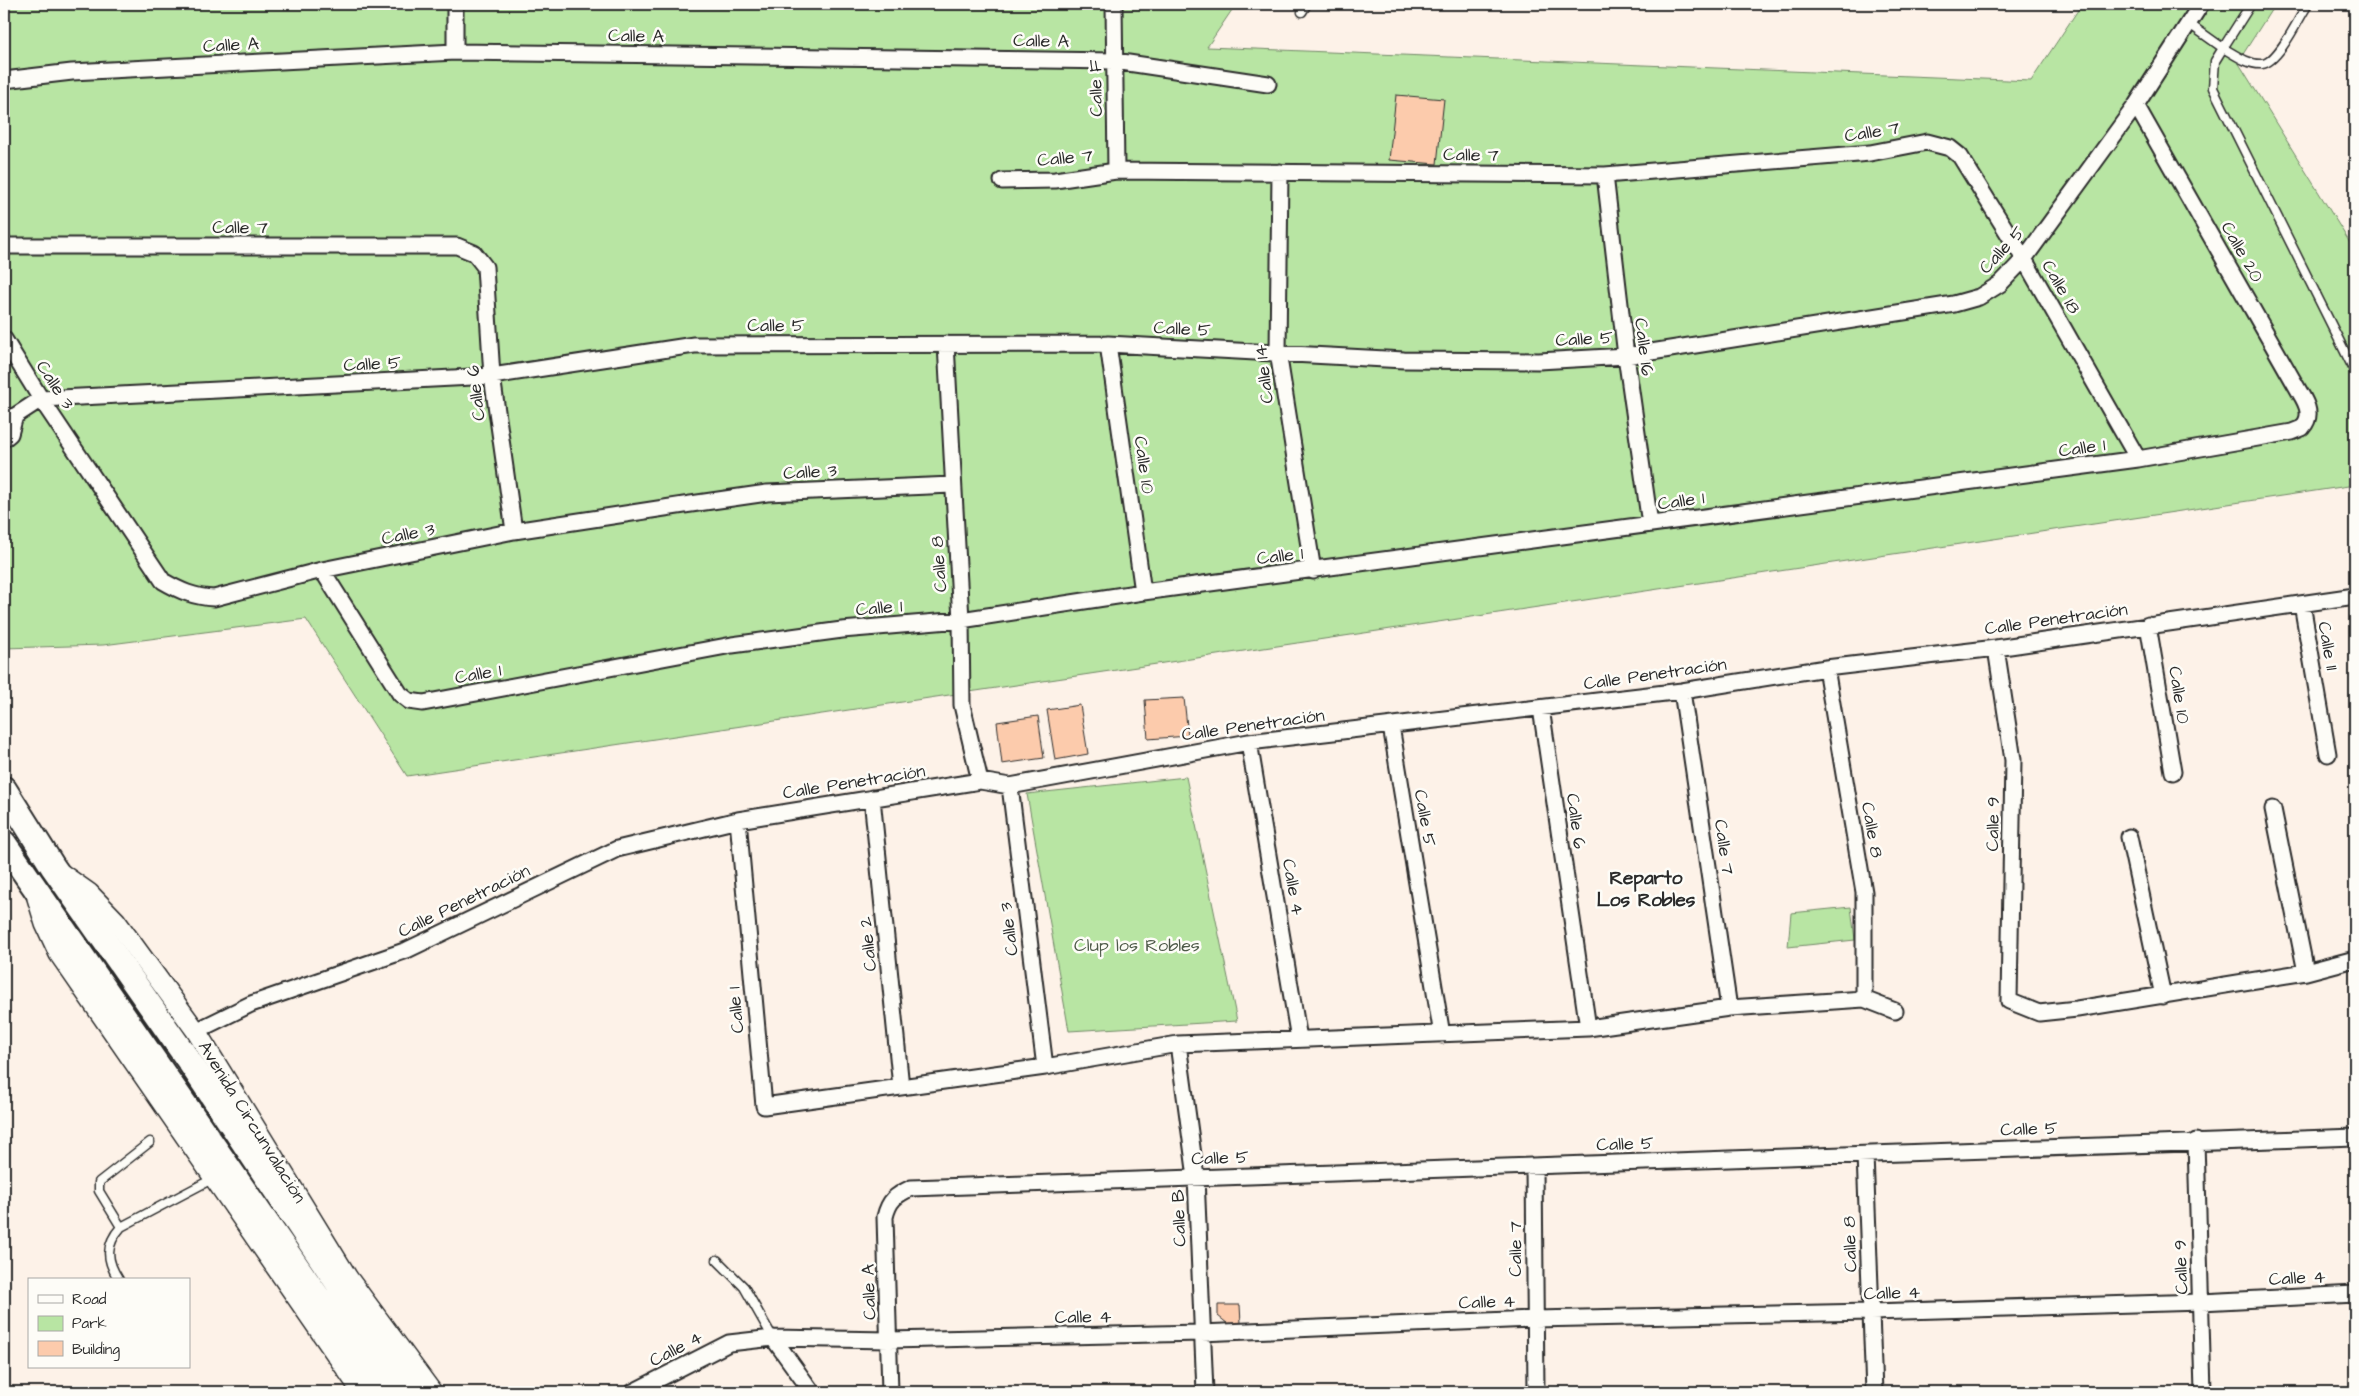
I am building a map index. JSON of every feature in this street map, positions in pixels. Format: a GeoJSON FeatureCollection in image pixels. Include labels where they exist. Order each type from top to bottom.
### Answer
{"type":"FeatureCollection","features":[{"type":"Feature","properties":{"kind":"main road","name":"Avenida Circunvalación"},"geometry":{"type":"LineString","coordinates":[[4,789],[53,867],[189,1061],[366,1345],[387,1392]]}},
{"type":"Feature","properties":{"kind":"main road","name":"Avenida Circunvalación"},"geometry":{"type":"LineString","coordinates":[[4,843],[366,1345],[416,1392]]}},
{"type":"Feature","properties":{"kind":"street"},"geometry":{"type":"LineString","coordinates":[[455,4],[455,52]]}},
{"type":"Feature","properties":{"kind":"street","name":"Calle F"},"geometry":{"type":"LineString","coordinates":[[1114,4],[1116,171]]}},
{"type":"Feature","properties":{"kind":"street","name":"Calle 5"},"geometry":{"type":"LineString","coordinates":[[41,399],[492,376],[694,344],[1108,344],[1404,360],[1538,361],[1626,356],[1954,304],[1979,297],[2000,284],[2024,259],[2136,104],[2201,4]]}},
{"type":"Feature","properties":{"kind":"street","name":"Calle A"},"geometry":{"type":"LineString","coordinates":[[4,80],[72,72],[455,52],[1115,61],[1268,84]]}},
{"type":"Feature","properties":{"kind":"street","name":"Calle 20"},"geometry":{"type":"LineString","coordinates":[[2136,104],[2303,398],[2308,409],[2308,419]]}},
{"type":"Feature","properties":{"kind":"street","name":"Calle 7"},"geometry":{"type":"LineString","coordinates":[[1002,180],[1055,180],[1116,171],[1605,175],[1870,154],[1916,143],[1939,144]]}},
{"type":"Feature","properties":{"kind":"street","name":"Calle 18"},"geometry":{"type":"LineString","coordinates":[[1939,144],[1950,148],[1960,156],[2024,259],[2138,459]]}},
{"type":"Feature","properties":{"kind":"street","name":"Calle 14"},"geometry":{"type":"LineString","coordinates":[[1280,172],[1278,352],[1313,571]]}},
{"type":"Feature","properties":{"kind":"street","name":"Calle 16"},"geometry":{"type":"LineString","coordinates":[[1605,175],[1626,356],[1650,524]]}},
{"type":"Feature","properties":{"kind":"street","name":"Calle 7"},"geometry":{"type":"LineString","coordinates":[[4,246],[457,246],[474,253]]}},
{"type":"Feature","properties":{"kind":"street","name":"Calle 6"},"geometry":{"type":"LineString","coordinates":[[474,253],[485,267],[492,376],[514,531]]}},
{"type":"Feature","properties":{"kind":"street","name":"Calle 3"},"geometry":{"type":"LineString","coordinates":[[4,340],[41,399],[163,581],[190,595],[214,598],[322,570],[514,531],[767,493],[952,485]]}},
{"type":"Feature","properties":{"kind":"street","name":"Calle 8"},"geometry":{"type":"LineString","coordinates":[[946,344],[952,485],[961,620],[962,705],[980,781]]}},
{"type":"Feature","properties":{"kind":"street","name":"Calle 10"},"geometry":{"type":"LineString","coordinates":[[1108,344],[1143,592]]}},
{"type":"Feature","properties":{"kind":"street"},"geometry":{"type":"LineString","coordinates":[[4,438],[10,434],[9,417],[41,399]]}},
{"type":"Feature","properties":{"kind":"street","name":"Calle 1"},"geometry":{"type":"LineString","coordinates":[[322,570],[400,694],[409,701],[423,703],[732,645],[842,630],[961,620],[1143,592],[1313,571],[2138,459],[2292,432],[2302,428],[2308,419]]}},
{"type":"Feature","properties":{"kind":"street","name":"Calle Penetración"},"geometry":{"type":"LineString","coordinates":[[196,1031],[251,1004],[407,950],[616,849],[738,820],[980,781],[1010,786],[1249,742],[1682,691],[1826,668],[1996,648],[2355,596]]}},
{"type":"Feature","properties":{"kind":"street","name":"Calle 11"},"geometry":{"type":"LineString","coordinates":[[2302,604],[2328,754]]}},
{"type":"Feature","properties":{"kind":"street","name":"Calle 10"},"geometry":{"type":"LineString","coordinates":[[2148,625],[2172,772]]}},
{"type":"Feature","properties":{"kind":"street","name":"Calle 9"},"geometry":{"type":"LineString","coordinates":[[1996,648],[2013,760],[2009,1001],[2039,1013],[2163,996]]}},
{"type":"Feature","properties":{"kind":"street","name":"Calle 8"},"geometry":{"type":"LineString","coordinates":[[1826,668],[1864,892],[1864,999]]}},
{"type":"Feature","properties":{"kind":"street","name":"Calle 7"},"geometry":{"type":"LineString","coordinates":[[1682,691],[1729,1008]]}},
{"type":"Feature","properties":{"kind":"street","name":"Calle 6"},"geometry":{"type":"LineString","coordinates":[[1541,708],[1588,1028]]}},
{"type":"Feature","properties":{"kind":"street","name":"Calle 5"},"geometry":{"type":"LineString","coordinates":[[1391,726],[1442,1035]]}},
{"type":"Feature","properties":{"kind":"street","name":"Calle 4"},"geometry":{"type":"LineString","coordinates":[[1249,742],[1300,1039]]}},
{"type":"Feature","properties":{"kind":"street","name":"Calle 3"},"geometry":{"type":"LineString","coordinates":[[1010,786],[1045,1067]]}},
{"type":"Feature","properties":{"kind":"street","name":"Calle 2"},"geometry":{"type":"LineString","coordinates":[[872,798],[901,1087]]}},
{"type":"Feature","properties":{"kind":"street"},"geometry":{"type":"LineString","coordinates":[[2273,808],[2306,972]]}},
{"type":"Feature","properties":{"kind":"street","name":"Calle 1"},"geometry":{"type":"LineString","coordinates":[[738,820],[764,1106],[901,1087]]}},
{"type":"Feature","properties":{"kind":"street"},"geometry":{"type":"LineString","coordinates":[[2129,837],[2163,996],[2306,972],[2355,959]]}},
{"type":"Feature","properties":{"kind":"street","name":"Avenida Circunvalación"},"geometry":{"type":"LineString","coordinates":[[53,867],[89,893],[116,921],[196,1031],[348,1278],[432,1392]]}},
{"type":"Feature","properties":{"kind":"street","name":"Avenida Circunvalación"},"geometry":{"type":"LineString","coordinates":[[34,887],[45,924],[59,954],[362,1392]]}},
{"type":"Feature","properties":{"kind":"street"},"geometry":{"type":"LineString","coordinates":[[901,1087],[1045,1067],[1178,1044],[1588,1028],[1729,1008],[1864,999],[1895,1011]]}},
{"type":"Feature","properties":{"kind":"street","name":"Calle B"},"geometry":{"type":"LineString","coordinates":[[1178,1044],[1196,1178],[1201,1333],[1205,1392]]}},
{"type":"Feature","properties":{"kind":"street","name":"Calle 5"},"geometry":{"type":"LineString","coordinates":[[896,1194],[911,1188],[929,1186],[2355,1137]]}},
{"type":"Feature","properties":{"kind":"street","name":"Calle 9"},"geometry":{"type":"LineString","coordinates":[[2196,1141],[2203,1392]]}},
{"type":"Feature","properties":{"kind":"street","name":"Calle 8"},"geometry":{"type":"LineString","coordinates":[[1865,1155],[1874,1392]]}},
{"type":"Feature","properties":{"kind":"street","name":"Calle 7"},"geometry":{"type":"LineString","coordinates":[[1534,1166],[1536,1392]]}},
{"type":"Feature","properties":{"kind":"street","name":"Calle A"},"geometry":{"type":"LineString","coordinates":[[890,1392],[885,1217],[888,1205],[896,1194]]}},
{"type":"Feature","properties":{"kind":"street","name":"Calle 4"},"geometry":{"type":"LineString","coordinates":[[633,1392],[729,1343],[773,1338],[889,1340],[1201,1333],[1534,1319],[1871,1312],[2201,1302],[2355,1294]]}},
{"type":"Feature","properties":{"kind":"street"},"geometry":{"type":"LineString","coordinates":[[773,1338],[812,1392]]}},
{"type":"Feature","properties":{"kind":"lane"},"geometry":{"type":"LineString","coordinates":[[1302,12],[1307,4]]}},
{"type":"Feature","properties":{"kind":"lane"},"geometry":{"type":"LineString","coordinates":[[2251,4],[2215,61],[2213,88],[2355,372]]}},
{"type":"Feature","properties":{"kind":"lane"},"geometry":{"type":"LineString","coordinates":[[2188,23],[2223,48],[2248,62],[2261,65],[2274,60],[2308,4]]}},
{"type":"Feature","properties":{"kind":"lane"},"geometry":{"type":"LineString","coordinates":[[121,1227],[99,1191],[99,1182],[150,1142]]}},
{"type":"Feature","properties":{"kind":"lane"},"geometry":{"type":"LineString","coordinates":[[117,1278],[113,1271],[109,1252],[110,1239],[121,1227],[214,1178]]}},
{"type":"Feature","properties":{"kind":"lane"},"geometry":{"type":"LineString","coordinates":[[718,1260],[744,1287],[773,1338]]}},
{"type":"Feature","properties":{"kind":"green space"},"geometry":{"type":"Polygon","coordinates":[[[4,4],[1236,4],[1207,47],[2031,81],[2082,4],[2275,4],[2238,62],[2355,251],[2355,485],[407,776],[306,619],[103,645],[4,648],[4,4]]]}},
{"type":"Feature","properties":{"kind":"green space","name":"Clup los Robles"},"geometry":{"type":"Polygon","coordinates":[[[1186,777],[1237,1021],[1069,1031],[1027,794],[1186,777]]]}},
{"type":"Feature","properties":{"kind":"green space"},"geometry":{"type":"Polygon","coordinates":[[[1851,907],[1855,940],[1788,947],[1791,913],[1851,907]]]}},
{"type":"Feature","properties":{"kind":"building"},"geometry":{"type":"Polygon","coordinates":[[[1396,95],[1444,99],[1437,164],[1389,160],[1396,95]]]}},
{"type":"Feature","properties":{"kind":"building"},"geometry":{"type":"Polygon","coordinates":[[[1184,698],[1188,736],[1148,739],[1145,700],[1184,698]]]}},
{"type":"Feature","properties":{"kind":"building"},"geometry":{"type":"Polygon","coordinates":[[[1080,705],[1088,754],[1055,760],[1047,710],[1080,705]]]}},
{"type":"Feature","properties":{"kind":"building"},"geometry":{"type":"Polygon","coordinates":[[[1038,716],[1044,758],[1002,764],[997,722],[1038,716]]]}},
{"type":"Feature","properties":{"kind":"building"},"geometry":{"type":"Polygon","coordinates":[[[1218,1305],[1240,1305],[1241,1323],[1228,1324],[1218,1316],[1218,1305]]]}},
{"type":"Feature","properties":{"kind":"district","name":"Reparto Los Robles"},"geometry":{"type":"Point","coordinates":[1646,889]}}]}
